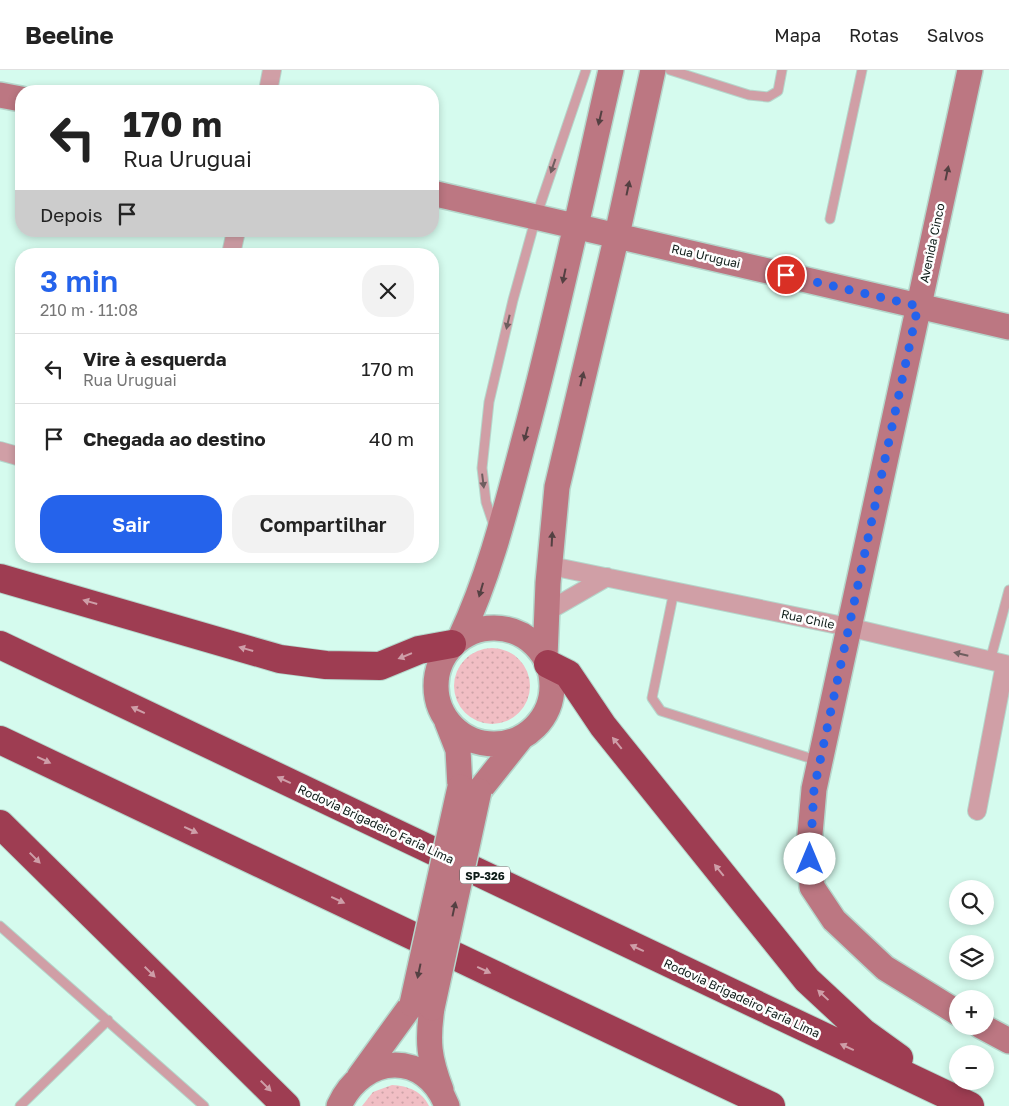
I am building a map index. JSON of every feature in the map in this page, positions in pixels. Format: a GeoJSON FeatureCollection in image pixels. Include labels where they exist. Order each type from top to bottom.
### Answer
{"type":"FeatureCollection","features":[{"type":"Feature","properties":{"kind":"highway"},"geometry":{"type":"LineString","coordinates":[[0,568],[12,580],[280,658],[317,664],[380,666],[420,650],[456,641]]}},
{"type":"Feature","properties":{"kind":"highway","name":"Rodovia Brigadeiro Faria Lima"},"geometry":{"type":"LineString","coordinates":[[0,645],[964,1103]]}},
{"type":"Feature","properties":{"kind":"highway"},"geometry":{"type":"LineString","coordinates":[[547,661],[568,674],[603,726],[807,980],[862,1032],[964,1103]]}},
{"type":"Feature","properties":{"kind":"highway"},"geometry":{"type":"LineString","coordinates":[[0,740],[771,1106]]}},
{"type":"Feature","properties":{"kind":"highway"},"geometry":{"type":"LineString","coordinates":[[0,824],[286,1106]]}},
{"type":"Feature","properties":{"kind":"main road"},"geometry":{"type":"LineString","coordinates":[[445,1099],[431,1063],[429,1032],[422,1006],[470,789],[458,750],[438,705],[435,685],[439,666],[456,641],[480,596],[498,539],[547,355],[611,70]]}},
{"type":"Feature","properties":{"kind":"main road"},"geometry":{"type":"LineString","coordinates":[[470,789],[521,738],[535,728],[545,714],[552,690],[547,661],[548,583],[557,487],[617,235],[653,70]]}},
{"type":"Feature","properties":{"kind":"main road","name":"Avenida Cinco"},"geometry":{"type":"LineString","coordinates":[[949,1007],[885,968],[834,920],[812,887],[809,845],[814,789],[970,70]]}},
{"type":"Feature","properties":{"kind":"main road"},"geometry":{"type":"LineString","coordinates":[[0,95],[15,99]]}},
{"type":"Feature","properties":{"kind":"main road","name":"Rua Uruguai"},"geometry":{"type":"LineString","coordinates":[[439,195],[1009,327]]}},
{"type":"Feature","properties":{"kind":"main road"},"geometry":{"type":"LineString","coordinates":[[456,641],[478,630],[497,627],[516,632],[533,642],[547,661]]}},
{"type":"Feature","properties":{"kind":"main road"},"geometry":{"type":"LineString","coordinates":[[447,722],[458,734],[473,741],[489,745],[506,744],[521,738]]}},
{"type":"Feature","properties":{"kind":"main road"},"geometry":{"type":"LineString","coordinates":[[339,1106],[346,1091],[422,1006]]}},
{"type":"Feature","properties":{"kind":"main road"},"geometry":{"type":"LineString","coordinates":[[994,1033],[1009,1042]]}},
{"type":"Feature","properties":{"kind":"main road"},"geometry":{"type":"LineString","coordinates":[[359,1077],[373,1069],[389,1065],[405,1066],[420,1071],[433,1080],[445,1099]]}},
{"type":"Feature","properties":{"kind":"street"},"geometry":{"type":"LineString","coordinates":[[269,85],[272,70]]}},
{"type":"Feature","properties":{"kind":"street"},"geometry":{"type":"LineString","coordinates":[[0,451],[15,455]]}},
{"type":"Feature","properties":{"kind":"street","name":"Rua Chile"},"geometry":{"type":"LineString","coordinates":[[551,566],[848,627],[1002,663]]}},
{"type":"Feature","properties":{"kind":"street"},"geometry":{"type":"LineString","coordinates":[[548,611],[607,577]]}},
{"type":"Feature","properties":{"kind":"street"},"geometry":{"type":"LineString","coordinates":[[977,811],[1002,663]]}},
{"type":"Feature","properties":{"kind":"lane"},"geometry":{"type":"LineString","coordinates":[[498,539],[486,502],[482,468],[489,402],[513,300],[536,216],[586,70]]}},
{"type":"Feature","properties":{"kind":"lane"},"geometry":{"type":"LineString","coordinates":[[670,70],[749,95],[768,97],[778,91],[782,70]]}},
{"type":"Feature","properties":{"kind":"lane"},"geometry":{"type":"LineString","coordinates":[[830,219],[862,70]]}},
{"type":"Feature","properties":{"kind":"lane"},"geometry":{"type":"LineString","coordinates":[[1002,663],[1009,590]]}},
{"type":"Feature","properties":{"kind":"lane"},"geometry":{"type":"LineString","coordinates":[[674,591],[652,698],[654,705],[661,711],[820,761]]}},
{"type":"Feature","properties":{"kind":"lane"},"geometry":{"type":"LineString","coordinates":[[0,926],[204,1106]]}},
{"type":"Feature","properties":{"kind":"lane"},"geometry":{"type":"LineString","coordinates":[[20,1106],[108,1020]]}},
{"type":"Feature","properties":{"kind":"shaded area"},"geometry":{"type":"Polygon","coordinates":[[[492,648],[507,651],[519,659],[527,671],[530,686],[527,701],[519,713],[507,721],[492,724],[477,721],[465,713],[457,701],[454,686],[457,671],[465,659],[477,651],[492,648]]]}},
{"type":"Feature","properties":{"kind":"shaded area"},"geometry":{"type":"Polygon","coordinates":[[[392,1085],[414,1090],[423,1097],[429,1106],[362,1106],[373,1092],[392,1085]]]}},
{"type":"Feature","properties":{"kind":"route"},"geometry":{"type":"LineString","coordinates":[[786,275],[918,306],[814,789],[809,845],[810,859]]}}]}
